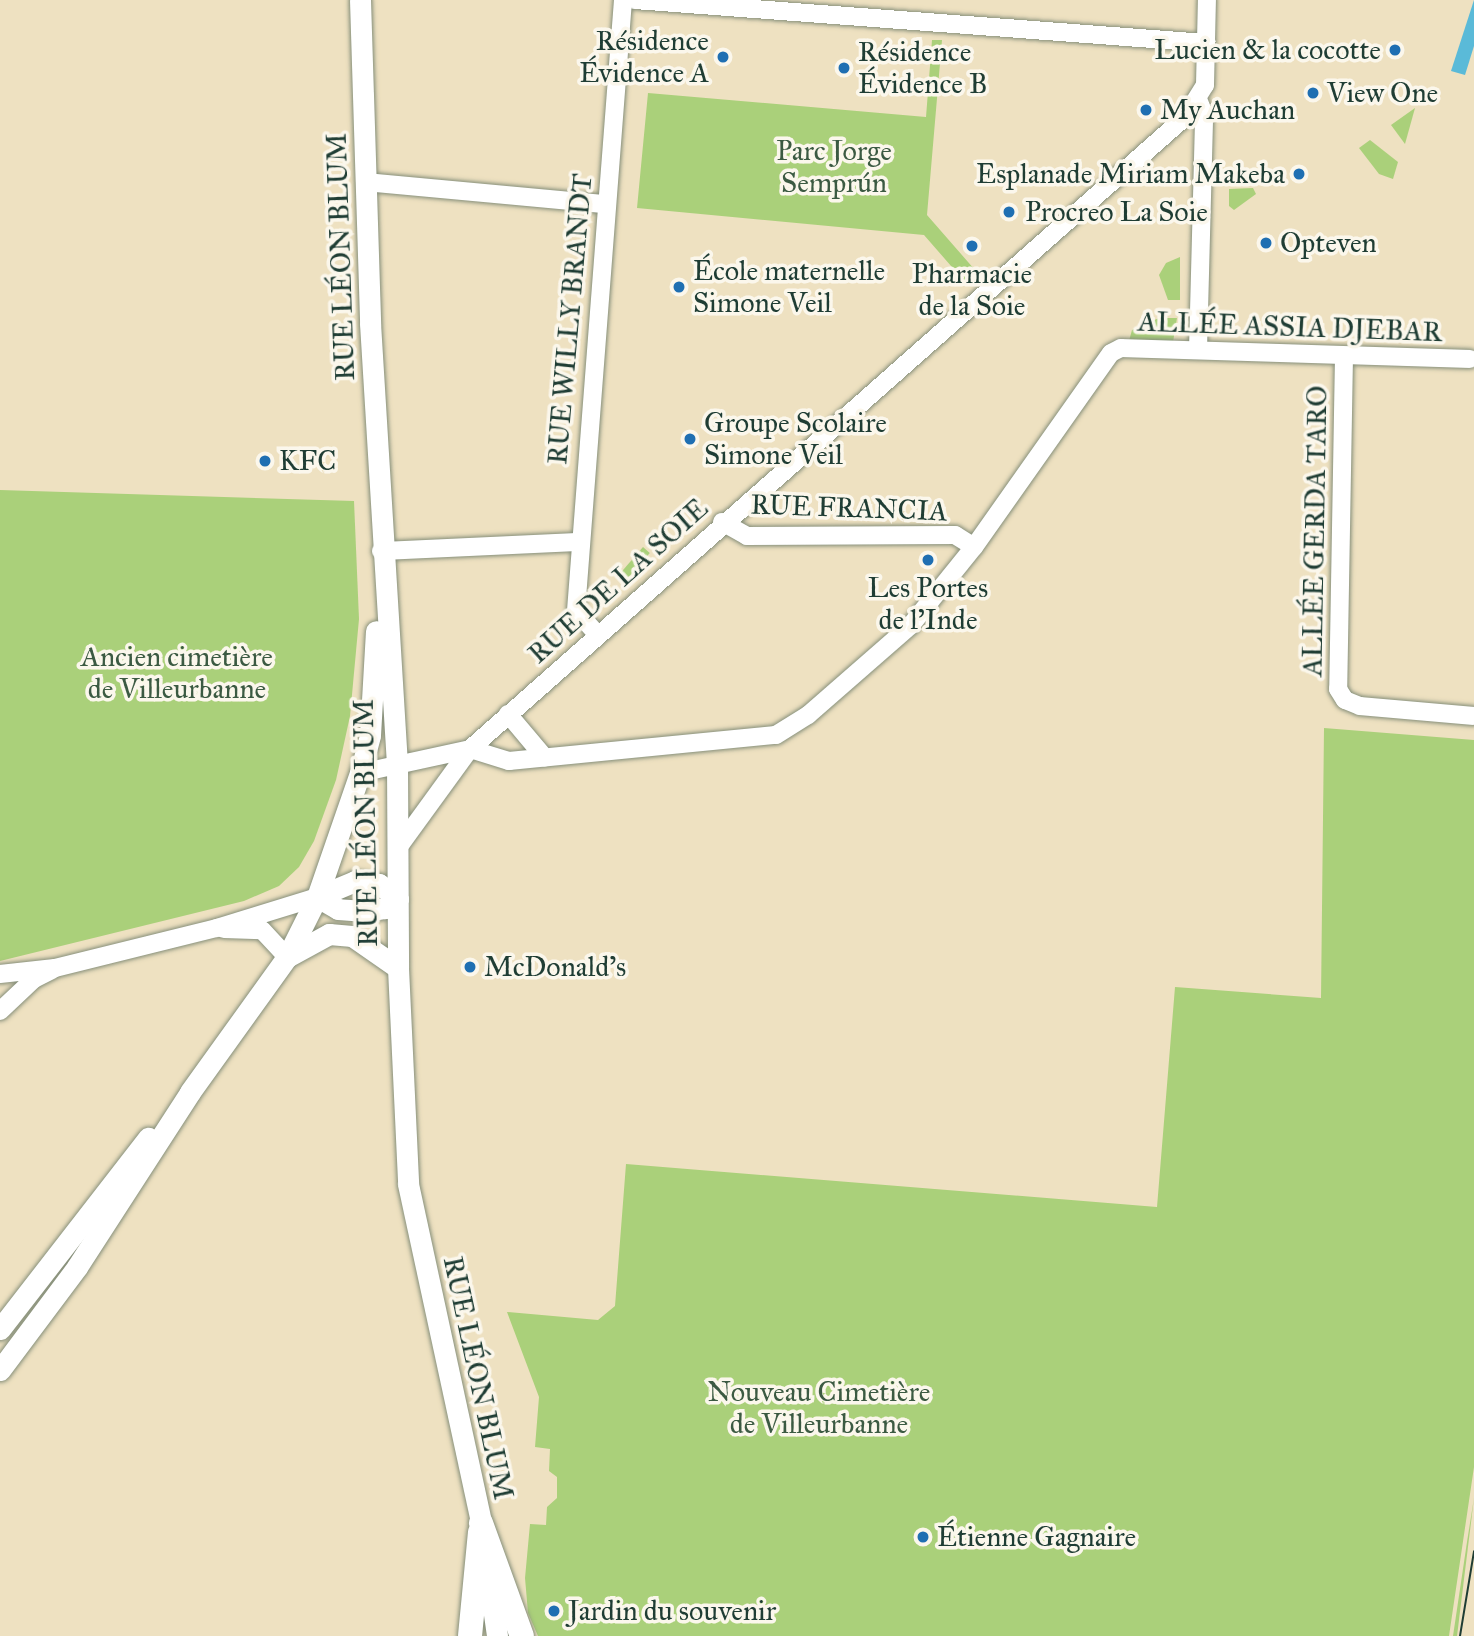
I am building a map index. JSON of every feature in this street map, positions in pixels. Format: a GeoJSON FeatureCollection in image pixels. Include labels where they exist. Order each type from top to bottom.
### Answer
{"type":"FeatureCollection","features":[{"type":"Feature","properties":{"kind":"highway"},"geometry":{"type":"LineString","coordinates":[[470,1636],[481,1523]]}},
{"type":"Feature","properties":{"kind":"highway"},"geometry":{"type":"LineString","coordinates":[[481,1523],[522,1636]]}},
{"type":"Feature","properties":{"kind":"main road","name":"RUE LÉON BLUM"},"geometry":{"type":"LineString","coordinates":[[360,0],[382,552],[397,762],[398,968],[408,1184],[481,1523],[497,1636]]}},
{"type":"Feature","properties":{"kind":"main road"},"geometry":{"type":"LineString","coordinates":[[0,1370],[104,1228],[190,1092],[287,957],[317,897],[370,736],[382,552]]}},
{"type":"Feature","properties":{"kind":"main road"},"geometry":{"type":"LineString","coordinates":[[355,881],[379,884],[398,899],[385,908],[365,911],[338,909],[317,897],[355,881]]}},
{"type":"Feature","properties":{"kind":"main road"},"geometry":{"type":"LineString","coordinates":[[287,957],[329,934],[352,936],[398,968]]}},
{"type":"Feature","properties":{"kind":"main road"},"geometry":{"type":"LineString","coordinates":[[0,1329],[122,1167],[190,1092]]}},
{"type":"Feature","properties":{"kind":"street","name":"RUE WILLY BRANDT"},"geometry":{"type":"LineString","coordinates":[[597,634],[576,611],[605,204],[623,0]]}},
{"type":"Feature","properties":{"kind":"street"},"geometry":{"type":"LineString","coordinates":[[635,0],[1206,43]]}},
{"type":"Feature","properties":{"kind":"street"},"geometry":{"type":"LineString","coordinates":[[1198,350],[1205,114],[1201,92],[1207,0]]}},
{"type":"Feature","properties":{"kind":"street","name":"RUE DE LA SOIE"},"geometry":{"type":"LineString","coordinates":[[398,848],[470,749],[722,522],[1180,122],[1201,92]]}},
{"type":"Feature","properties":{"kind":"street"},"geometry":{"type":"LineString","coordinates":[[366,182],[605,204]]}},
{"type":"Feature","properties":{"kind":"street","name":"ALLÉE ASSIA DJEBAR"},"geometry":{"type":"LineString","coordinates":[[974,547],[1111,353],[1129,348],[1470,359]]}},
{"type":"Feature","properties":{"kind":"street","name":"ALLÉE GERDA TARO"},"geometry":{"type":"LineString","coordinates":[[1344,356],[1338,689],[1346,700],[1360,706],[1474,716]]}},
{"type":"Feature","properties":{"kind":"street","name":"RUE FRANCIA"},"geometry":{"type":"LineString","coordinates":[[722,522],[747,536],[955,535],[974,547]]}},
{"type":"Feature","properties":{"kind":"street"},"geometry":{"type":"LineString","coordinates":[[382,552],[579,542]]}},
{"type":"Feature","properties":{"kind":"street"},"geometry":{"type":"LineString","coordinates":[[360,773],[397,762],[470,749],[509,761],[776,735],[808,715],[911,625],[974,547]]}},
{"type":"Feature","properties":{"kind":"street"},"geometry":{"type":"LineString","coordinates":[[508,714],[545,758]]}},
{"type":"Feature","properties":{"kind":"street"},"geometry":{"type":"LineString","coordinates":[[0,974],[55,968],[217,928],[317,897]]}},
{"type":"Feature","properties":{"kind":"street"},"geometry":{"type":"LineString","coordinates":[[217,928],[262,930],[287,957]]}},
{"type":"Feature","properties":{"kind":"street"},"geometry":{"type":"LineString","coordinates":[[0,1011],[34,979],[55,968]]}},
{"type":"Feature","properties":{"kind":"green space","name":"Parc Jorge Semprún"},"geometry":{"type":"Polygon","coordinates":[[[932,40],[942,40],[927,215],[975,270],[965,282],[924,235],[637,208],[648,93],[926,117],[932,40]]]}},
{"type":"Feature","properties":{"kind":"green space"},"geometry":{"type":"Polygon","coordinates":[[[1415,108],[1405,144],[1391,125],[1415,108]]]}},
{"type":"Feature","properties":{"kind":"green space"},"geometry":{"type":"Polygon","coordinates":[[[1370,140],[1398,162],[1393,179],[1379,174],[1359,148],[1370,140]]]}},
{"type":"Feature","properties":{"kind":"green space"},"geometry":{"type":"Polygon","coordinates":[[[1253,188],[1256,194],[1234,210],[1229,206],[1229,189],[1253,188]]]}},
{"type":"Feature","properties":{"kind":"green space"},"geometry":{"type":"Polygon","coordinates":[[[1180,257],[1180,300],[1168,300],[1159,275],[1166,263],[1180,257]]]}},
{"type":"Feature","properties":{"kind":"green space"},"geometry":{"type":"Polygon","coordinates":[[[1159,318],[1177,318],[1173,342],[1129,341],[1132,330],[1159,318]]]}},
{"type":"Feature","properties":{"kind":"green space","name":"Ancien cimetière de Villeurbanne"},"geometry":{"type":"Polygon","coordinates":[[[0,490],[354,501],[359,619],[350,716],[336,780],[314,841],[299,867],[279,886],[244,901],[0,961],[0,490]]]}},
{"type":"Feature","properties":{"kind":"green space"},"geometry":{"type":"Polygon","coordinates":[[[643,547],[650,553],[626,580],[619,574],[643,547]]]}},
{"type":"Feature","properties":{"kind":"green space","name":"Nouveau Cimetière de Villeurbanne"},"geometry":{"type":"Polygon","coordinates":[[[1324,728],[1474,740],[1474,1467],[1449,1636],[538,1636],[528,1613],[525,1578],[530,1524],[546,1525],[547,1507],[557,1498],[557,1477],[549,1471],[550,1449],[535,1447],[539,1397],[507,1312],[598,1320],[615,1306],[626,1164],[1157,1207],[1175,987],[1321,998],[1324,728]]]}},
{"type":"Feature","properties":{"kind":"green space"},"geometry":{"type":"Polygon","coordinates":[[[1474,1498],[1457,1636],[1453,1636],[1467,1542],[1474,1498]]]}},
{"type":"Feature","properties":{"kind":"water"},"geometry":{"type":"Polygon","coordinates":[[[1474,0],[1474,46],[1465,75],[1451,71],[1474,0]]]}},
{"type":"Feature","properties":{"kind":"tram line"},"geometry":{"type":"LineString","coordinates":[[1460,1636],[1474,1551]]}},
{"type":"Feature","properties":{"kind":"place","name":"Lucien & la cocotte"},"geometry":{"type":"Point","coordinates":[1395,50]}},
{"type":"Feature","properties":{"kind":"place","name":"Résidence Évidence A"},"geometry":{"type":"Point","coordinates":[723,57]}},
{"type":"Feature","properties":{"kind":"place","name":"Résidence Évidence B"},"geometry":{"type":"Point","coordinates":[844,68]}},
{"type":"Feature","properties":{"kind":"place","name":"View One"},"geometry":{"type":"Point","coordinates":[1313,93]}},
{"type":"Feature","properties":{"kind":"place","name":"My Auchan"},"geometry":{"type":"Point","coordinates":[1146,110]}},
{"type":"Feature","properties":{"kind":"place","name":"Esplanade Miriam Makeba"},"geometry":{"type":"Point","coordinates":[1299,174]}},
{"type":"Feature","properties":{"kind":"place","name":"Procreo La Soie"},"geometry":{"type":"Point","coordinates":[1009,212]}},
{"type":"Feature","properties":{"kind":"place","name":"Opteven"},"geometry":{"type":"Point","coordinates":[1266,243]}},
{"type":"Feature","properties":{"kind":"place","name":"Pharmacie de la Soie"},"geometry":{"type":"Point","coordinates":[972,246]}},
{"type":"Feature","properties":{"kind":"place","name":"École maternelle Simone Veil"},"geometry":{"type":"Point","coordinates":[679,287]}},
{"type":"Feature","properties":{"kind":"place","name":"Groupe Scolaire Simone Veil"},"geometry":{"type":"Point","coordinates":[690,439]}},
{"type":"Feature","properties":{"kind":"place","name":"KFC"},"geometry":{"type":"Point","coordinates":[265,461]}},
{"type":"Feature","properties":{"kind":"place","name":"Les Portes de l'Inde"},"geometry":{"type":"Point","coordinates":[928,560]}},
{"type":"Feature","properties":{"kind":"place","name":"McDonald's"},"geometry":{"type":"Point","coordinates":[470,967]}},
{"type":"Feature","properties":{"kind":"place","name":"Étienne Gagnaire"},"geometry":{"type":"Point","coordinates":[923,1537]}},
{"type":"Feature","properties":{"kind":"place","name":"Jardin du souvenir"},"geometry":{"type":"Point","coordinates":[554,1611]}}]}
